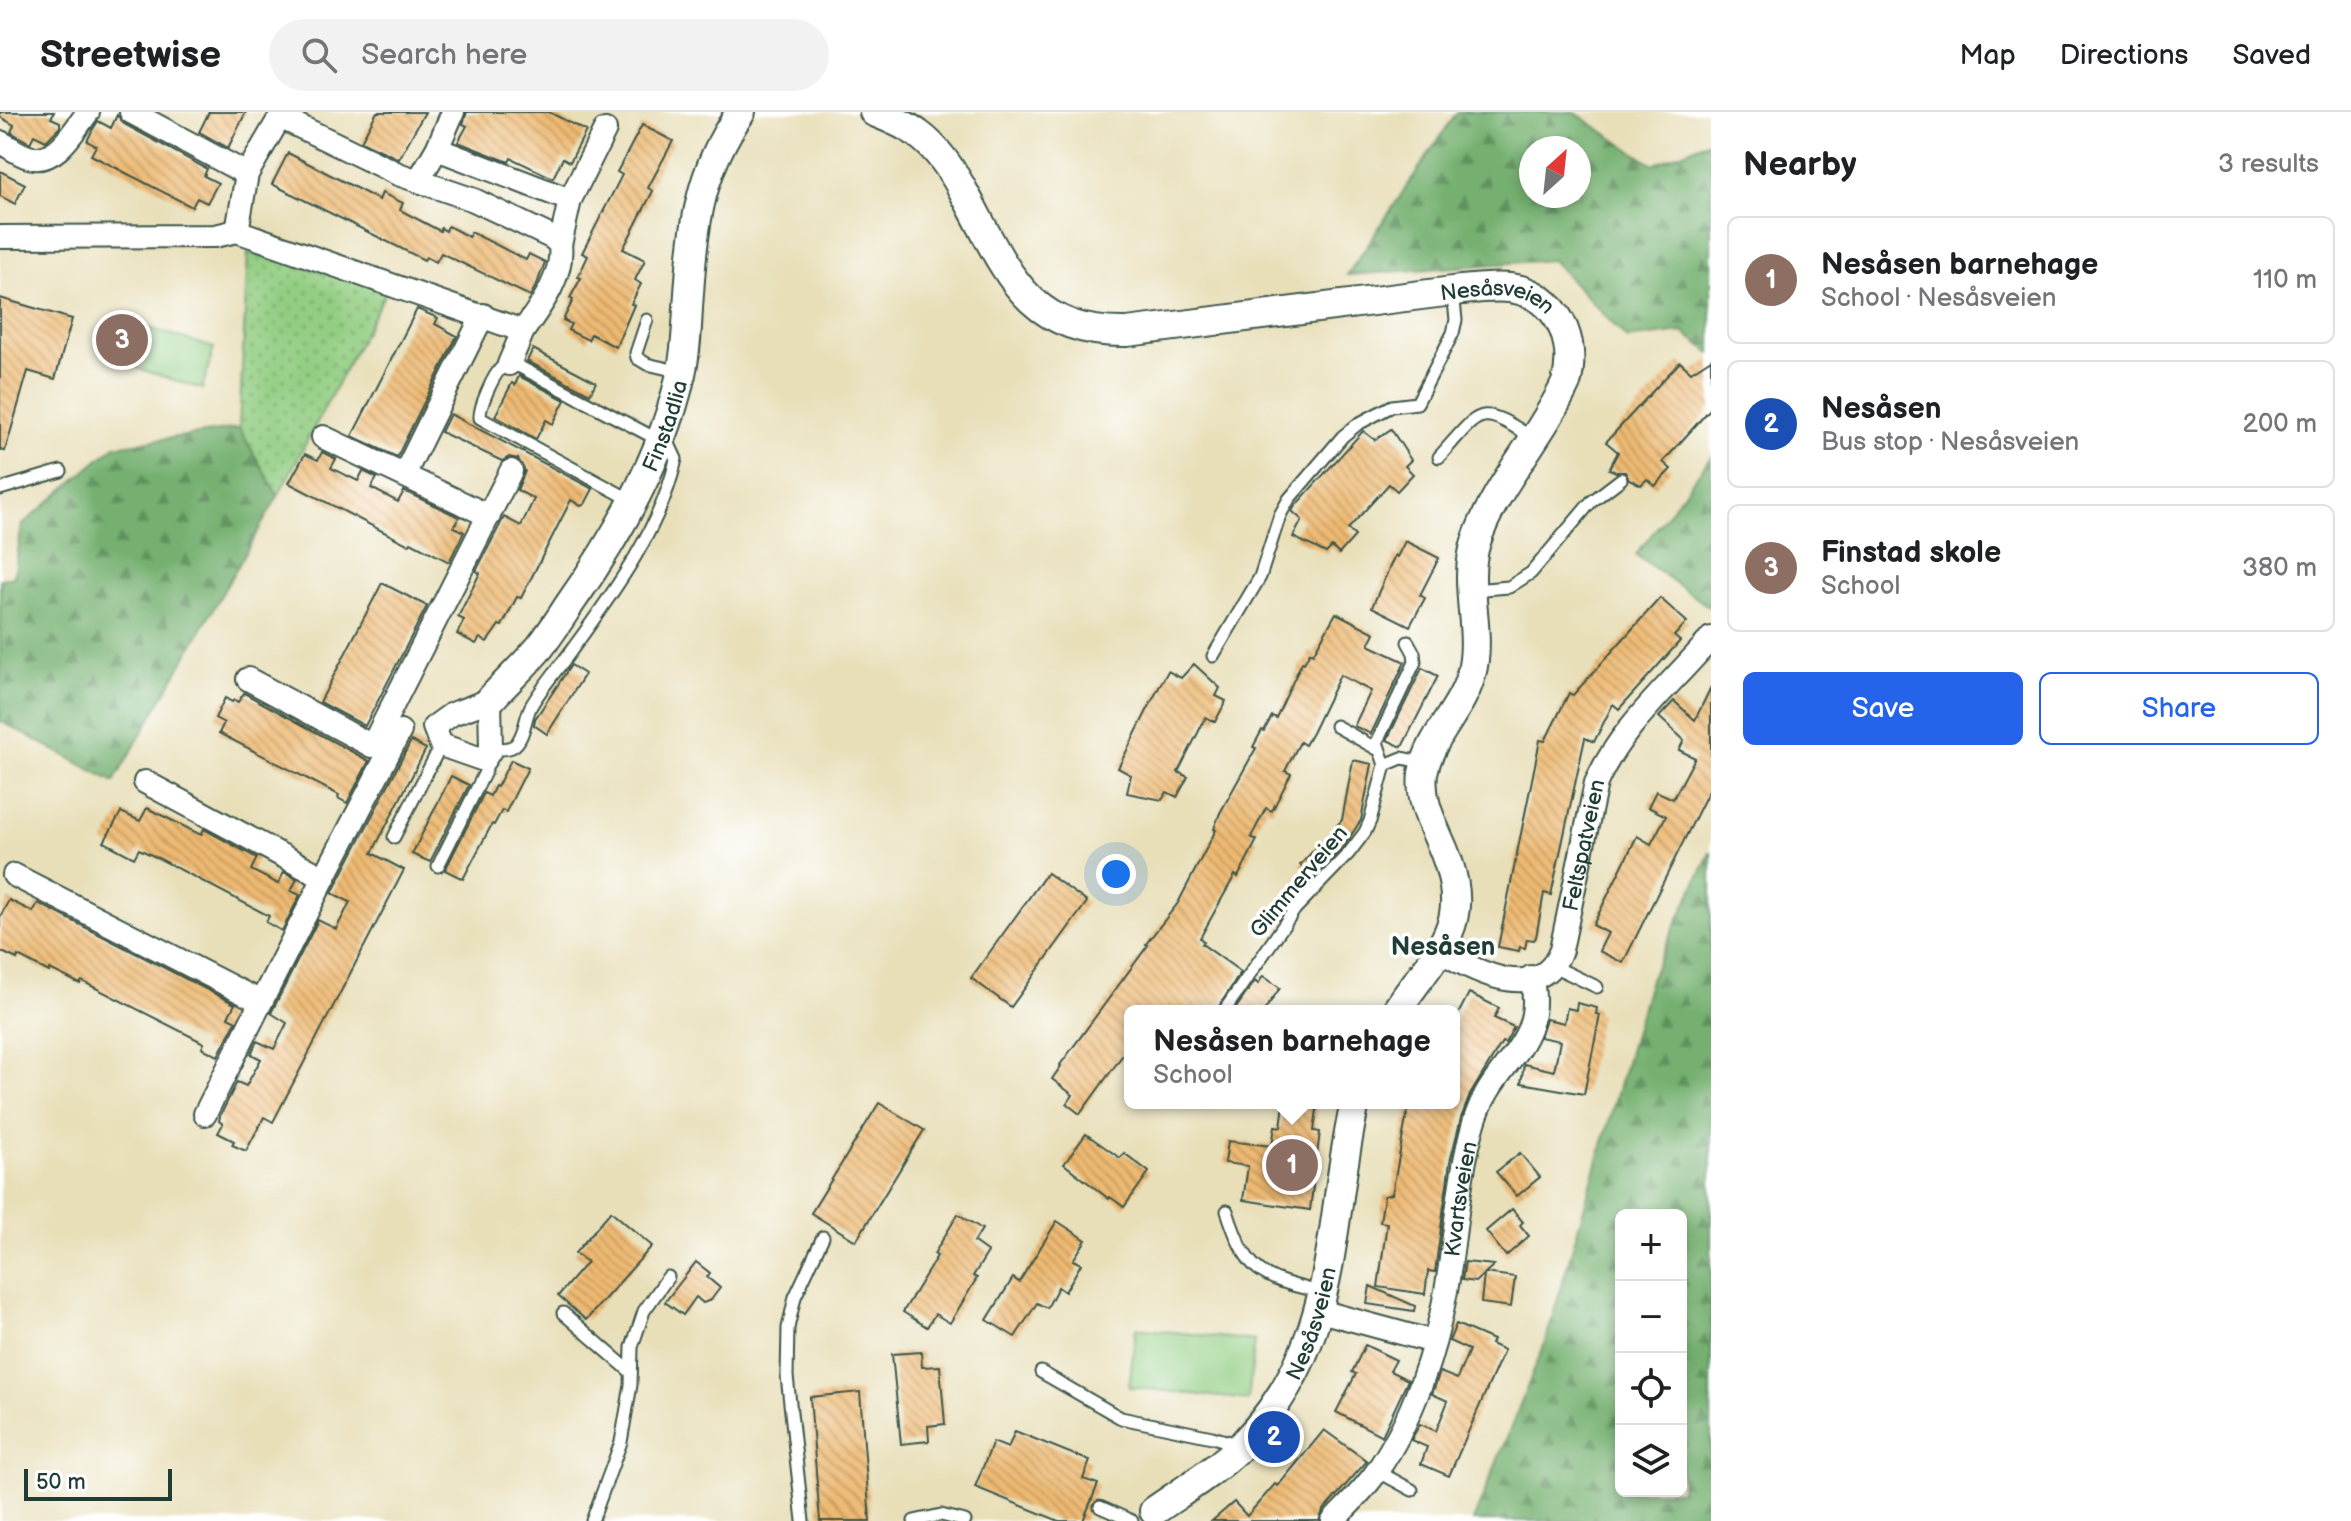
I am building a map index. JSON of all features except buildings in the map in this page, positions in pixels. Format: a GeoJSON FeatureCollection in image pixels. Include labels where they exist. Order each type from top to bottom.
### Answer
{"type":"FeatureCollection","features":[{"type":"Feature","properties":{"kind":"street"},"geometry":{"type":"LineString","coordinates":[[0,142],[29,157],[41,158],[54,153],[88,112]]}},
{"type":"Feature","properties":{"kind":"street"},"geometry":{"type":"LineString","coordinates":[[131,112],[168,120],[247,174]]}},
{"type":"Feature","properties":{"kind":"street"},"geometry":{"type":"LineString","coordinates":[[418,181],[437,149],[453,112]]}},
{"type":"Feature","properties":{"kind":"street","name":"Finstadlia"},"geometry":{"type":"LineString","coordinates":[[438,736],[452,714],[490,700],[541,646],[599,563],[633,501],[670,416],[682,372],[694,229],[702,189],[715,155],[741,112]]}},
{"type":"Feature","properties":{"kind":"street","name":"Nesåsveien"},"geometry":{"type":"LineString","coordinates":[[874,112],[907,127],[928,143],[958,181],[1003,263],[1023,292],[1045,312],[1083,330],[1127,332],[1497,288],[1520,290],[1550,308],[1564,326],[1570,347],[1569,372],[1562,392],[1481,530],[1473,558],[1474,651],[1471,674],[1426,763],[1422,784],[1432,824],[1451,865],[1457,889],[1453,925],[1440,951],[1400,1005]]}},
{"type":"Feature","properties":{"kind":"street"},"geometry":{"type":"LineString","coordinates":[[237,231],[247,174],[282,114],[418,181],[503,212],[553,238],[560,245]]}},
{"type":"Feature","properties":{"kind":"street"},"geometry":{"type":"LineString","coordinates":[[509,364],[523,331],[546,297],[562,255],[560,245],[570,200],[605,130]]}},
{"type":"Feature","properties":{"kind":"street"},"geometry":{"type":"LineString","coordinates":[[437,149],[570,200]]}},
{"type":"Feature","properties":{"kind":"street"},"geometry":{"type":"LineString","coordinates":[[0,237],[215,236],[237,231],[523,331]]}},
{"type":"Feature","properties":{"kind":"street"},"geometry":{"type":"LineString","coordinates":[[404,475],[483,315]]}},
{"type":"Feature","properties":{"kind":"street"},"geometry":{"type":"LineString","coordinates":[[323,437],[489,516]]}},
{"type":"Feature","properties":{"kind":"street"},"geometry":{"type":"LineString","coordinates":[[205,1114],[324,878],[511,471]]}},
{"type":"Feature","properties":{"kind":"street","name":"Feltspatveien"},"geometry":{"type":"LineString","coordinates":[[1553,966],[1561,950],[1596,783],[1603,767],[1623,736],[1711,638]]}},
{"type":"Feature","properties":{"kind":"street"},"geometry":{"type":"LineString","coordinates":[[248,679],[372,746],[389,732],[438,736],[488,755],[490,700]]}},
{"type":"Feature","properties":{"kind":"street"},"geometry":{"type":"LineString","coordinates":[[145,782],[324,878]]}},
{"type":"Feature","properties":{"kind":"street"},"geometry":{"type":"LineString","coordinates":[[14,875],[261,1002]]}},
{"type":"Feature","properties":{"kind":"street"},"geometry":{"type":"LineString","coordinates":[[1440,951],[1473,970],[1501,980],[1531,977],[1553,966]]}},
{"type":"Feature","properties":{"kind":"street","name":"Kvartsveien"},"geometry":{"type":"LineString","coordinates":[[1333,1521],[1377,1471],[1412,1405],[1434,1342],[1446,1291],[1472,1130],[1488,1088],[1528,1035],[1536,1008],[1531,977]]}},
{"type":"Feature","properties":{"kind":"street","name":"Nesåsveien"},"geometry":{"type":"LineString","coordinates":[[1146,1518],[1241,1446],[1272,1410],[1295,1373],[1311,1339],[1322,1302],[1354,1109]]}},
{"type":"Feature","properties":{"kind":"street"},"geometry":{"type":"LineString","coordinates":[[1322,1302],[1434,1342]]}},
{"type":"Feature","properties":{"kind":"lane"},"geometry":{"type":"LineString","coordinates":[[1213,656],[1260,577],[1280,515],[1289,499],[1343,436],[1358,424],[1392,406],[1417,403],[1453,333],[1456,320],[1453,291]]}},
{"type":"Feature","properties":{"kind":"lane"},"geometry":{"type":"LineString","coordinates":[[647,320],[637,358],[647,364],[682,372]]}},
{"type":"Feature","properties":{"kind":"lane"},"geometry":{"type":"LineString","coordinates":[[438,866],[486,770],[488,755],[511,748],[518,742],[530,707],[598,614],[659,511],[671,483],[676,459],[670,446],[658,443],[520,367],[509,364],[501,368],[479,408],[480,418],[633,501]]}},
{"type":"Feature","properties":{"kind":"lane"},"geometry":{"type":"LineString","coordinates":[[1439,457],[1475,418],[1483,415],[1503,419],[1534,439]]}},
{"type":"Feature","properties":{"kind":"lane"},"geometry":{"type":"LineString","coordinates":[[0,489],[61,471]]}},
{"type":"Feature","properties":{"kind":"lane"},"geometry":{"type":"LineString","coordinates":[[1472,590],[1509,587],[1531,573],[1591,502],[1621,479]]}},
{"type":"Feature","properties":{"kind":"lane"},"geometry":{"type":"LineString","coordinates":[[1408,642],[1415,662],[1377,742],[1377,749],[1385,765],[1402,758],[1426,763]]}},
{"type":"Feature","properties":{"kind":"lane"},"geometry":{"type":"LineString","coordinates":[[1336,726],[1377,749]]}},
{"type":"Feature","properties":{"kind":"lane"},"geometry":{"type":"LineString","coordinates":[[394,837],[438,736]]}},
{"type":"Feature","properties":{"kind":"lane","name":"Glimmerveien"},"geometry":{"type":"LineString","coordinates":[[1228,1005],[1278,931],[1365,832],[1385,765]]}},
{"type":"Feature","properties":{"kind":"lane"},"geometry":{"type":"LineString","coordinates":[[1553,966],[1597,987]]}},
{"type":"Feature","properties":{"kind":"lane"},"geometry":{"type":"LineString","coordinates":[[1227,1211],[1239,1246],[1252,1265],[1322,1302]]}},
{"type":"Feature","properties":{"kind":"lane"},"geometry":{"type":"LineString","coordinates":[[803,1521],[787,1376],[788,1328],[795,1297],[823,1237]]}},
{"type":"Feature","properties":{"kind":"lane"},"geometry":{"type":"LineString","coordinates":[[592,1521],[621,1442],[632,1347],[644,1311],[668,1277]]}},
{"type":"Feature","properties":{"kind":"lane"},"geometry":{"type":"LineString","coordinates":[[563,1313],[631,1372]]}},
{"type":"Feature","properties":{"kind":"lane"},"geometry":{"type":"LineString","coordinates":[[1041,1372],[1121,1418],[1241,1446]]}},
{"type":"Feature","properties":{"kind":"lane"},"geometry":{"type":"LineString","coordinates":[[1377,1471],[1412,1490]]}},
{"type":"Feature","properties":{"kind":"lane"},"geometry":{"type":"LineString","coordinates":[[1100,1507],[1146,1518]]}},
{"type":"Feature","properties":{"kind":"lane"},"geometry":{"type":"LineString","coordinates":[[914,1521],[941,1515],[965,1521]]}},
{"type":"Feature","properties":{"kind":"green space"},"geometry":{"type":"Polygon","coordinates":[[[1457,112],[1574,112],[1653,165],[1711,140],[1711,353],[1683,332],[1627,339],[1552,260],[1347,275],[1457,112]]]}},
{"type":"Feature","properties":{"kind":"green space"},"geometry":{"type":"Polygon","coordinates":[[[248,253],[388,288],[278,496],[239,428],[248,253]]]}},
{"type":"Feature","properties":{"kind":"green space"},"geometry":{"type":"Polygon","coordinates":[[[146,327],[214,348],[202,389],[133,367],[146,327]]]}},
{"type":"Feature","properties":{"kind":"green space"},"geometry":{"type":"Polygon","coordinates":[[[239,428],[278,496],[114,782],[0,721],[0,579],[14,577],[22,525],[115,446],[239,428]]]}},
{"type":"Feature","properties":{"kind":"green space"},"geometry":{"type":"Polygon","coordinates":[[[1711,457],[1711,608],[1636,555],[1711,457]]]}},
{"type":"Feature","properties":{"kind":"green space"},"geometry":{"type":"Polygon","coordinates":[[[1711,851],[1711,1521],[1473,1521],[1545,1343],[1650,979],[1711,851]]]}},
{"type":"Feature","properties":{"kind":"green space"},"geometry":{"type":"Polygon","coordinates":[[[1136,1328],[1255,1341],[1248,1400],[1129,1387],[1136,1328]]]}},
{"type":"Feature","properties":{"kind":"place","name":"Finstad skole"},"geometry":{"type":"Point","coordinates":[122,340]}},
{"type":"Feature","properties":{"kind":"place","name":"Nesåsen barnehage"},"geometry":{"type":"Point","coordinates":[1292,1165]}},
{"type":"Feature","properties":{"kind":"place","name":"Nesåsen"},"geometry":{"type":"Point","coordinates":[1274,1437]}},
{"type":"Feature","properties":{"kind":"district","name":"Nesåsen"},"geometry":{"type":"Point","coordinates":[1443,946]}}]}
